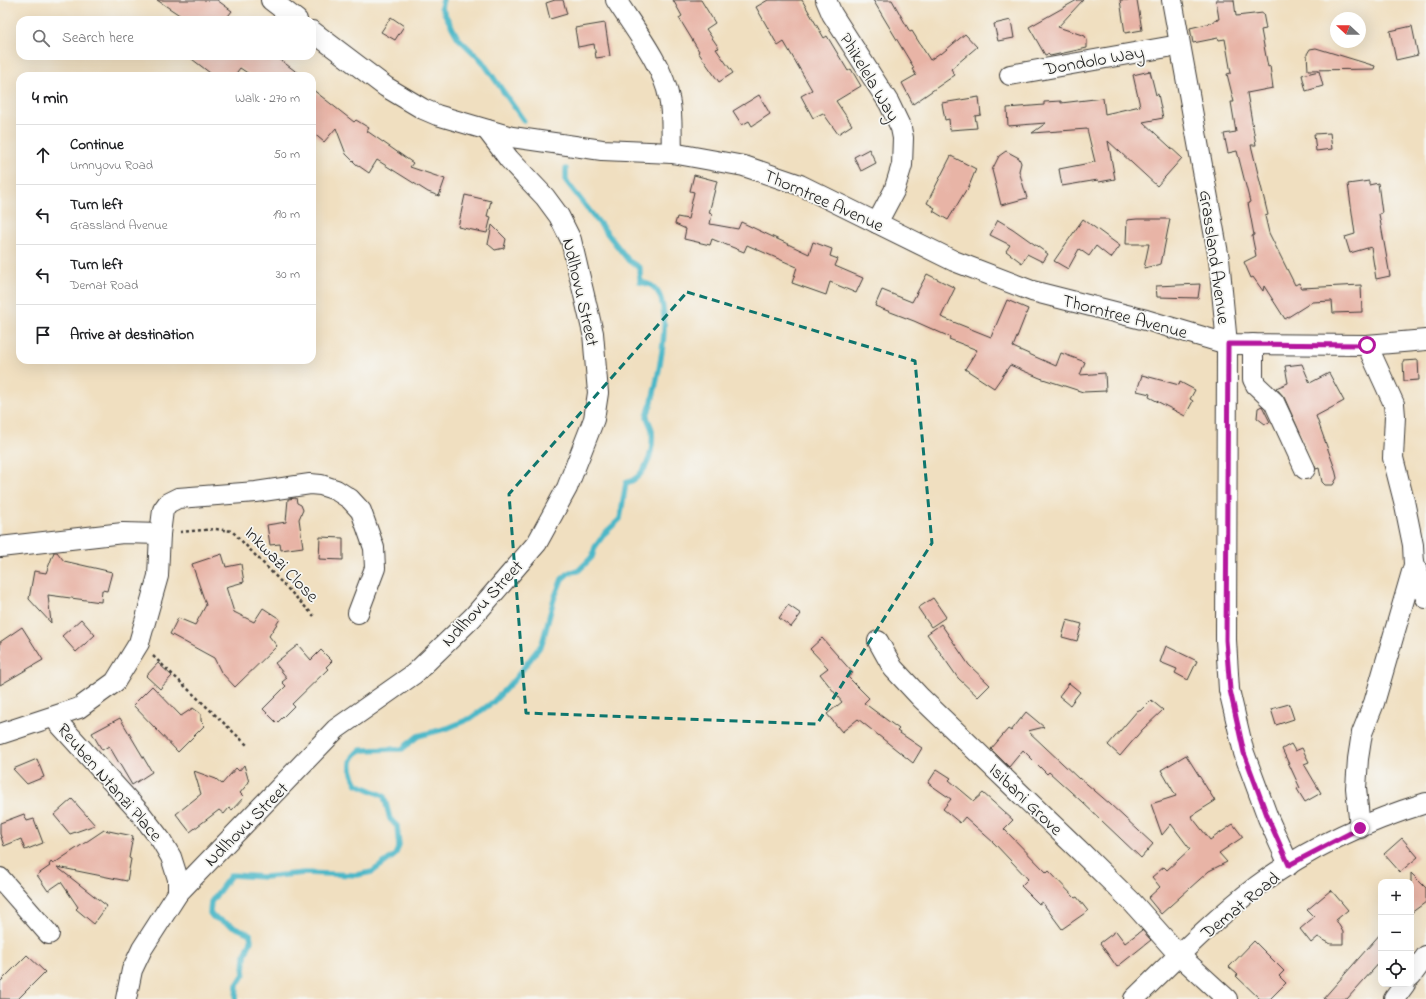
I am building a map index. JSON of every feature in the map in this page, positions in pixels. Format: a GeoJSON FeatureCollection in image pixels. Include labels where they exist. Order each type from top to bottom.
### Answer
{"type":"FeatureCollection","features":[{"type":"Feature","properties":{"kind":"street"},"geometry":{"type":"LineString","coordinates":[[616,0],[650,54],[667,87],[670,99],[672,154]]}},
{"type":"Feature","properties":{"kind":"street","name":"Phikelela Way"},"geometry":{"type":"LineString","coordinates":[[826,0],[832,14],[889,103],[903,138],[902,165],[894,191],[877,223]]}},
{"type":"Feature","properties":{"kind":"street","name":"Grassland Avenue"},"geometry":{"type":"LineString","coordinates":[[1172,0],[1219,259],[1228,344],[1226,640],[1230,690],[1244,753],[1268,818],[1289,865]]}},
{"type":"Feature","properties":{"kind":"street"},"geometry":{"type":"LineString","coordinates":[[279,2],[293,16]]}},
{"type":"Feature","properties":{"kind":"street","name":"Thorntree Avenue"},"geometry":{"type":"LineString","coordinates":[[316,34],[386,87],[423,109],[512,138],[602,150],[672,154],[744,166],[800,185],[954,261],[1032,291],[1146,320],[1228,344],[1367,345],[1426,340]]}},
{"type":"Feature","properties":{"kind":"street","name":"Dondolo Way"},"geometry":{"type":"LineString","coordinates":[[1010,75],[1179,45]]}},
{"type":"Feature","properties":{"kind":"street","name":"Ndlhovu Street"},"geometry":{"type":"LineString","coordinates":[[126,999],[132,970],[142,949],[178,893],[336,729],[414,674],[473,616],[537,542],[567,488],[594,419],[598,393],[593,334],[571,240],[559,216],[546,197],[509,159],[486,130]]}},
{"type":"Feature","properties":{"kind":"street"},"geometry":{"type":"LineString","coordinates":[[1253,344],[1253,379],[1256,385],[1274,402],[1305,469]]}},
{"type":"Feature","properties":{"kind":"street"},"geometry":{"type":"LineString","coordinates":[[1360,828],[1356,788],[1362,733],[1374,703],[1410,581],[1413,559],[1413,545],[1404,501],[1392,458],[1395,416],[1394,404],[1367,345]]}},
{"type":"Feature","properties":{"kind":"street"},"geometry":{"type":"LineString","coordinates":[[0,734],[79,708],[115,682],[139,643],[158,576],[163,510],[168,503],[178,498],[256,492],[310,484],[321,485],[336,490],[350,499],[361,511],[374,548],[375,568],[358,614]]}},
{"type":"Feature","properties":{"kind":"street"},"geometry":{"type":"LineString","coordinates":[[0,547],[123,533],[160,534]]}},
{"type":"Feature","properties":{"kind":"street"},"geometry":{"type":"LineString","coordinates":[[1413,559],[1426,598]]}},
{"type":"Feature","properties":{"kind":"street","name":"Isibani Grove"},"geometry":{"type":"LineString","coordinates":[[878,641],[892,668],[914,691],[1131,901],[1179,954],[1227,999]]}},
{"type":"Feature","properties":{"kind":"street","name":"Reuben Ntanzi Place"},"geometry":{"type":"LineString","coordinates":[[53,717],[141,814],[161,840],[171,857],[178,879],[178,893]]}},
{"type":"Feature","properties":{"kind":"street","name":"Demat Road"},"geometry":{"type":"LineString","coordinates":[[1134,999],[1179,954],[1244,897],[1289,865],[1360,828],[1400,811],[1426,803]]}},
{"type":"Feature","properties":{"kind":"street"},"geometry":{"type":"LineString","coordinates":[[0,878],[49,934]]}},
{"type":"Feature","properties":{"kind":"street"},"geometry":{"type":"LineString","coordinates":[[1414,972],[1426,956]]}},
{"type":"Feature","properties":{"kind":"street"},"geometry":{"type":"LineString","coordinates":[[1394,999],[1403,987]]}},
{"type":"Feature","properties":{"kind":"path","name":"Inkwazi Close"},"geometry":{"type":"LineString","coordinates":[[160,534],[215,529],[232,531],[314,616]]}},
{"type":"Feature","properties":{"kind":"path"},"geometry":{"type":"LineString","coordinates":[[139,643],[247,745]]}},
{"type":"Feature","properties":{"kind":"highlighted area"},"geometry":{"type":"Polygon","coordinates":[[[687,292],[915,361],[932,543],[817,724],[526,713],[509,494],[687,292]]]}},
{"type":"Feature","properties":{"kind":"building"},"geometry":{"type":"Polygon","coordinates":[[[157,0],[217,0],[232,11],[228,16],[181,16],[157,0]]]}},
{"type":"Feature","properties":{"kind":"building"},"geometry":{"type":"Polygon","coordinates":[[[555,0],[563,0],[567,14],[550,19],[546,3],[555,0]]]}},
{"type":"Feature","properties":{"kind":"building"},"geometry":{"type":"Polygon","coordinates":[[[673,0],[701,0],[715,23],[706,29],[719,48],[716,49],[733,73],[719,82],[698,52],[699,51],[679,18],[682,16],[673,0]]]}},
{"type":"Feature","properties":{"kind":"building"},"geometry":{"type":"Polygon","coordinates":[[[768,0],[802,0],[824,38],[827,36],[848,71],[851,69],[861,86],[836,101],[852,125],[838,134],[823,113],[813,118],[801,96],[812,90],[784,42],[778,46],[756,7],[768,0]]]}},
{"type":"Feature","properties":{"kind":"building"},"geometry":{"type":"Polygon","coordinates":[[[873,0],[892,0],[910,32],[912,31],[930,60],[940,53],[941,54],[965,34],[977,47],[951,69],[955,75],[913,104],[902,83],[916,75],[912,69],[914,68],[873,0]]]}},
{"type":"Feature","properties":{"kind":"building"},"geometry":{"type":"Polygon","coordinates":[[[1077,0],[1083,0],[1058,27],[1085,36],[1087,40],[1087,48],[1050,56],[1048,54],[1045,55],[1029,27],[1077,0]]]}},
{"type":"Feature","properties":{"kind":"building"},"geometry":{"type":"Polygon","coordinates":[[[1120,0],[1137,0],[1142,30],[1125,33],[1120,0]]]}},
{"type":"Feature","properties":{"kind":"building"},"geometry":{"type":"Polygon","coordinates":[[[1216,0],[1234,0],[1236,16],[1263,13],[1266,29],[1261,30],[1268,67],[1270,66],[1273,88],[1247,93],[1256,145],[1251,145],[1268,215],[1265,216],[1269,233],[1295,285],[1299,283],[1302,288],[1361,285],[1362,312],[1333,313],[1332,301],[1312,302],[1285,319],[1264,286],[1263,291],[1253,277],[1251,278],[1244,262],[1256,256],[1248,203],[1250,202],[1237,151],[1228,153],[1224,134],[1236,132],[1231,102],[1234,102],[1227,74],[1231,73],[1225,39],[1219,40],[1218,38],[1193,43],[1190,28],[1211,23],[1214,22],[1214,20],[1219,19],[1216,0]]]}},
{"type":"Feature","properties":{"kind":"building"},"geometry":{"type":"Polygon","coordinates":[[[391,17],[404,26],[395,40],[381,32],[391,17]]]}},
{"type":"Feature","properties":{"kind":"building"},"geometry":{"type":"Polygon","coordinates":[[[1011,20],[1014,38],[998,41],[994,24],[1011,20]]]}},
{"type":"Feature","properties":{"kind":"building"},"geometry":{"type":"Polygon","coordinates":[[[605,23],[610,56],[596,58],[594,44],[578,47],[575,28],[605,23]]]}},
{"type":"Feature","properties":{"kind":"building"},"geometry":{"type":"Polygon","coordinates":[[[1412,26],[1418,55],[1396,60],[1390,31],[1412,26]]]}},
{"type":"Feature","properties":{"kind":"building"},"geometry":{"type":"Polygon","coordinates":[[[1316,48],[1375,66],[1374,69],[1308,70],[1307,54],[1310,49],[1316,48]]]}},
{"type":"Feature","properties":{"kind":"building"},"geometry":{"type":"Polygon","coordinates":[[[193,60],[280,60],[297,72],[246,72],[240,68],[237,72],[209,72],[193,60]]]}},
{"type":"Feature","properties":{"kind":"building"},"geometry":{"type":"Polygon","coordinates":[[[1150,71],[1156,95],[1158,94],[1163,118],[1143,122],[1182,158],[1157,186],[1108,141],[1115,179],[1099,182],[1098,180],[1062,186],[1059,169],[1095,162],[1087,129],[1032,133],[1046,123],[1008,126],[1007,108],[1044,105],[1044,102],[1061,101],[1061,103],[1103,98],[1105,114],[1140,106],[1133,75],[1150,71]]]}},
{"type":"Feature","properties":{"kind":"building"},"geometry":{"type":"Polygon","coordinates":[[[1319,71],[1323,86],[1306,91],[1302,75],[1319,71]]]}},
{"type":"Feature","properties":{"kind":"building"},"geometry":{"type":"Polygon","coordinates":[[[316,92],[354,122],[356,120],[369,128],[367,131],[413,163],[410,167],[445,179],[439,196],[428,192],[377,160],[369,173],[356,164],[346,154],[336,128],[324,142],[316,135],[316,92]]]}},
{"type":"Feature","properties":{"kind":"building"},"geometry":{"type":"Polygon","coordinates":[[[759,95],[770,114],[752,126],[749,121],[742,125],[733,111],[759,95]]]}},
{"type":"Feature","properties":{"kind":"building"},"geometry":{"type":"Polygon","coordinates":[[[979,97],[981,115],[975,116],[977,128],[950,130],[949,119],[945,120],[942,103],[979,97]]]}},
{"type":"Feature","properties":{"kind":"building"},"geometry":{"type":"Polygon","coordinates":[[[1330,133],[1332,149],[1316,151],[1314,134],[1330,133]]]}},
{"type":"Feature","properties":{"kind":"building"},"geometry":{"type":"Polygon","coordinates":[[[869,149],[876,163],[861,171],[854,157],[869,149]]]}},
{"type":"Feature","properties":{"kind":"building"},"geometry":{"type":"Polygon","coordinates":[[[1006,151],[1019,158],[1021,163],[1019,171],[1027,198],[1001,205],[992,170],[999,156],[1006,151]]]}},
{"type":"Feature","properties":{"kind":"building"},"geometry":{"type":"Polygon","coordinates":[[[951,156],[976,169],[967,191],[966,190],[948,220],[933,211],[935,208],[927,203],[951,156]]]}},
{"type":"Feature","properties":{"kind":"building"},"geometry":{"type":"Polygon","coordinates":[[[694,175],[717,181],[709,213],[712,214],[710,224],[738,229],[741,222],[809,254],[813,242],[832,249],[830,256],[838,259],[835,266],[863,278],[856,293],[830,282],[826,295],[792,283],[797,267],[747,245],[744,252],[712,239],[710,245],[684,239],[686,229],[675,224],[677,217],[688,219],[694,192],[690,191],[694,175]]]}},
{"type":"Feature","properties":{"kind":"building"},"geometry":{"type":"Polygon","coordinates":[[[1369,181],[1369,185],[1378,183],[1382,213],[1379,214],[1390,276],[1376,279],[1371,247],[1350,253],[1345,237],[1355,234],[1348,184],[1369,181]]]}},
{"type":"Feature","properties":{"kind":"building"},"geometry":{"type":"Polygon","coordinates":[[[465,195],[491,201],[487,216],[491,217],[487,233],[458,227],[465,195]]]}},
{"type":"Feature","properties":{"kind":"building"},"geometry":{"type":"Polygon","coordinates":[[[1083,219],[1120,246],[1111,258],[1096,246],[1089,256],[1079,249],[1068,269],[1054,261],[1083,219]]]}},
{"type":"Feature","properties":{"kind":"building"},"geometry":{"type":"Polygon","coordinates":[[[1170,219],[1161,264],[1144,268],[1149,244],[1126,244],[1127,220],[1170,219]]]}},
{"type":"Feature","properties":{"kind":"building"},"geometry":{"type":"Polygon","coordinates":[[[998,220],[1048,254],[1043,262],[1027,254],[1022,263],[1006,251],[1010,245],[990,235],[998,220]]]}},
{"type":"Feature","properties":{"kind":"building"},"geometry":{"type":"Polygon","coordinates":[[[492,225],[506,239],[504,248],[495,250],[488,244],[492,225]]]}},
{"type":"Feature","properties":{"kind":"building"},"geometry":{"type":"Polygon","coordinates":[[[927,274],[955,288],[941,317],[991,337],[1007,300],[1028,309],[1013,347],[1056,366],[1061,353],[1085,362],[1080,375],[1105,373],[1106,391],[1083,392],[1040,378],[1010,365],[994,388],[965,369],[977,350],[949,339],[950,337],[914,321],[875,306],[882,290],[912,302],[927,274]]]}},
{"type":"Feature","properties":{"kind":"building"},"geometry":{"type":"Polygon","coordinates":[[[1200,284],[1198,298],[1157,297],[1156,286],[1200,284]]]}},
{"type":"Feature","properties":{"kind":"building"},"geometry":{"type":"Polygon","coordinates":[[[1418,360],[1419,380],[1404,381],[1403,361],[1418,360]]]}},
{"type":"Feature","properties":{"kind":"building"},"geometry":{"type":"Polygon","coordinates":[[[1302,364],[1310,383],[1329,373],[1344,401],[1316,416],[1335,469],[1337,478],[1333,485],[1325,485],[1322,482],[1319,468],[1316,469],[1284,397],[1276,388],[1288,383],[1285,366],[1302,364]]]}},
{"type":"Feature","properties":{"kind":"building"},"geometry":{"type":"Polygon","coordinates":[[[1142,375],[1179,385],[1180,382],[1195,390],[1190,399],[1193,401],[1185,416],[1149,397],[1150,394],[1137,391],[1142,375]]]}},
{"type":"Feature","properties":{"kind":"building"},"geometry":{"type":"Polygon","coordinates":[[[1262,406],[1270,422],[1265,424],[1257,418],[1258,408],[1262,406]]]}},
{"type":"Feature","properties":{"kind":"building"},"geometry":{"type":"Polygon","coordinates":[[[296,498],[297,503],[301,505],[303,510],[299,519],[303,547],[281,550],[280,544],[270,545],[267,525],[286,522],[288,499],[296,498]]]}},
{"type":"Feature","properties":{"kind":"building"},"geometry":{"type":"Polygon","coordinates":[[[320,537],[343,538],[343,560],[319,559],[320,537]]]}},
{"type":"Feature","properties":{"kind":"building"},"geometry":{"type":"Polygon","coordinates":[[[54,552],[57,552],[64,561],[112,572],[107,591],[102,590],[101,602],[48,595],[51,623],[29,599],[34,571],[46,573],[54,552]]]}},
{"type":"Feature","properties":{"kind":"building"},"geometry":{"type":"Polygon","coordinates":[[[222,554],[226,567],[241,564],[244,582],[226,587],[234,612],[254,622],[263,608],[280,619],[269,636],[277,646],[235,687],[221,672],[214,658],[170,634],[178,618],[195,625],[206,605],[192,564],[222,554]]]}},
{"type":"Feature","properties":{"kind":"building"},"geometry":{"type":"Polygon","coordinates":[[[933,598],[946,617],[931,627],[918,608],[933,598]]]}},
{"type":"Feature","properties":{"kind":"building"},"geometry":{"type":"Polygon","coordinates":[[[788,605],[801,614],[791,627],[779,618],[788,605]]]}},
{"type":"Feature","properties":{"kind":"building"},"geometry":{"type":"Polygon","coordinates":[[[81,619],[95,635],[76,652],[62,636],[81,619]]]}},
{"type":"Feature","properties":{"kind":"building"},"geometry":{"type":"Polygon","coordinates":[[[1067,620],[1082,624],[1077,641],[1062,637],[1067,620]]]}},
{"type":"Feature","properties":{"kind":"building"},"geometry":{"type":"Polygon","coordinates":[[[941,624],[969,665],[990,685],[978,697],[958,678],[927,634],[941,624]]]}},
{"type":"Feature","properties":{"kind":"building"},"geometry":{"type":"Polygon","coordinates":[[[22,627],[43,660],[0,685],[0,642],[22,627]]]}},
{"type":"Feature","properties":{"kind":"building"},"geometry":{"type":"Polygon","coordinates":[[[822,638],[853,673],[848,677],[869,698],[864,703],[899,729],[897,731],[922,748],[913,763],[858,719],[842,732],[827,714],[842,702],[820,674],[828,668],[810,649],[822,638]]]}},
{"type":"Feature","properties":{"kind":"building"},"geometry":{"type":"Polygon","coordinates":[[[298,645],[311,660],[321,650],[332,661],[326,667],[328,669],[292,704],[294,706],[277,723],[263,709],[286,686],[282,682],[287,678],[275,663],[298,645]]]}},
{"type":"Feature","properties":{"kind":"building"},"geometry":{"type":"Polygon","coordinates":[[[1166,646],[1197,661],[1188,680],[1175,673],[1177,669],[1160,662],[1166,646]]]}},
{"type":"Feature","properties":{"kind":"building"},"geometry":{"type":"Polygon","coordinates":[[[158,663],[172,676],[160,689],[146,676],[158,663]]]}},
{"type":"Feature","properties":{"kind":"building"},"geometry":{"type":"Polygon","coordinates":[[[1069,683],[1080,692],[1070,705],[1059,696],[1069,683]]]}},
{"type":"Feature","properties":{"kind":"building"},"geometry":{"type":"Polygon","coordinates":[[[152,686],[181,716],[193,708],[201,714],[201,721],[205,725],[178,752],[133,705],[152,686]]]}},
{"type":"Feature","properties":{"kind":"building"},"geometry":{"type":"Polygon","coordinates":[[[1151,700],[1163,710],[1142,730],[1120,756],[1108,745],[1138,710],[1140,711],[1151,700]]]}},
{"type":"Feature","properties":{"kind":"building"},"geometry":{"type":"Polygon","coordinates":[[[1289,704],[1294,719],[1276,725],[1271,709],[1289,704]]]}},
{"type":"Feature","properties":{"kind":"building"},"geometry":{"type":"Polygon","coordinates":[[[1026,712],[1044,727],[1028,731],[1079,779],[1080,778],[1110,804],[1153,844],[1141,858],[1081,801],[1049,772],[1047,774],[1023,750],[1009,767],[991,749],[1008,729],[1011,731],[1026,712]]]}},
{"type":"Feature","properties":{"kind":"building"},"geometry":{"type":"Polygon","coordinates":[[[120,718],[152,772],[132,785],[109,746],[102,750],[92,733],[120,718]]]}},
{"type":"Feature","properties":{"kind":"building"},"geometry":{"type":"Polygon","coordinates":[[[1291,744],[1295,751],[1302,748],[1309,762],[1304,764],[1321,793],[1305,802],[1297,789],[1300,788],[1282,749],[1291,744]]]}},
{"type":"Feature","properties":{"kind":"building"},"geometry":{"type":"Polygon","coordinates":[[[1186,755],[1215,801],[1191,816],[1210,840],[1233,824],[1243,837],[1219,853],[1227,862],[1209,871],[1161,914],[1148,898],[1160,887],[1152,877],[1164,867],[1167,870],[1190,849],[1171,824],[1162,835],[1151,804],[1176,796],[1161,770],[1186,755]]]}},
{"type":"Feature","properties":{"kind":"building"},"geometry":{"type":"Polygon","coordinates":[[[37,759],[44,777],[27,784],[13,769],[37,759]]]}},
{"type":"Feature","properties":{"kind":"building"},"geometry":{"type":"Polygon","coordinates":[[[244,765],[249,782],[240,793],[244,797],[232,810],[229,808],[224,814],[219,810],[190,832],[176,814],[201,794],[194,771],[216,779],[222,784],[236,768],[239,771],[244,765]]]}},
{"type":"Feature","properties":{"kind":"building"},"geometry":{"type":"Polygon","coordinates":[[[937,769],[951,778],[949,780],[974,801],[983,793],[1013,820],[1004,829],[1047,873],[1049,871],[1075,898],[1077,897],[1088,911],[1062,929],[1042,902],[1039,904],[1021,886],[1028,879],[994,843],[965,817],[960,823],[943,809],[951,799],[928,783],[937,769]]]}},
{"type":"Feature","properties":{"kind":"building"},"geometry":{"type":"Polygon","coordinates":[[[72,799],[95,825],[70,834],[54,815],[72,799]]]}},
{"type":"Feature","properties":{"kind":"building"},"geometry":{"type":"Polygon","coordinates":[[[24,814],[27,821],[34,819],[43,843],[25,850],[21,839],[4,846],[0,834],[0,823],[24,814]]]}},
{"type":"Feature","properties":{"kind":"building"},"geometry":{"type":"Polygon","coordinates":[[[104,830],[133,836],[127,881],[57,867],[107,906],[94,924],[76,909],[78,907],[61,882],[48,891],[37,875],[50,866],[49,865],[51,862],[53,864],[104,830]]]}},
{"type":"Feature","properties":{"kind":"building"},"geometry":{"type":"Polygon","coordinates":[[[1402,838],[1418,857],[1400,872],[1384,854],[1402,838]]]}},
{"type":"Feature","properties":{"kind":"building"},"geometry":{"type":"Polygon","coordinates":[[[1411,873],[1426,888],[1426,902],[1414,911],[1414,879],[1411,879],[1411,873]]]}},
{"type":"Feature","properties":{"kind":"building"},"geometry":{"type":"Polygon","coordinates":[[[1331,890],[1348,910],[1336,920],[1343,932],[1343,944],[1331,944],[1318,937],[1311,943],[1300,929],[1314,917],[1307,910],[1331,890]]]}},
{"type":"Feature","properties":{"kind":"building"},"geometry":{"type":"Polygon","coordinates":[[[1142,930],[1151,940],[1117,967],[1100,943],[1116,931],[1125,943],[1142,930]]]}},
{"type":"Feature","properties":{"kind":"building"},"geometry":{"type":"Polygon","coordinates":[[[1378,936],[1378,964],[1347,999],[1323,999],[1378,936]]]}},
{"type":"Feature","properties":{"kind":"building"},"geometry":{"type":"Polygon","coordinates":[[[1254,941],[1284,971],[1279,976],[1286,983],[1270,999],[1260,999],[1236,976],[1238,975],[1229,967],[1254,941]]]}},
{"type":"Feature","properties":{"kind":"building"},"geometry":{"type":"Polygon","coordinates":[[[27,955],[45,972],[18,999],[0,999],[0,982],[27,955]]]}},
{"type":"Feature","properties":{"kind":"waterway"},"geometry":{"type":"LineString","coordinates":[[443,0],[441,7],[458,38],[482,61],[524,121]]}},
{"type":"Feature","properties":{"kind":"waterway"},"geometry":{"type":"LineString","coordinates":[[236,999],[237,985],[244,974],[245,955],[251,941],[250,934],[213,917],[210,913],[211,902],[231,875],[264,877],[304,873],[357,875],[372,872],[395,855],[399,846],[397,826],[390,819],[384,796],[357,784],[351,770],[351,761],[353,757],[361,750],[402,749],[418,736],[448,728],[471,718],[493,702],[515,679],[542,644],[554,599],[562,579],[570,572],[578,571],[592,557],[595,547],[605,533],[620,519],[626,483],[639,475],[648,462],[652,446],[652,430],[647,416],[652,403],[661,358],[664,323],[663,307],[659,295],[652,286],[640,282],[640,268],[629,261],[566,181],[566,169]]}},
{"type":"Feature","properties":{"kind":"route"},"geometry":{"type":"LineString","coordinates":[[1360,828],[1316,849],[1289,865],[1268,818],[1244,753],[1230,690],[1226,640],[1228,344],[1367,345]]}}]}
